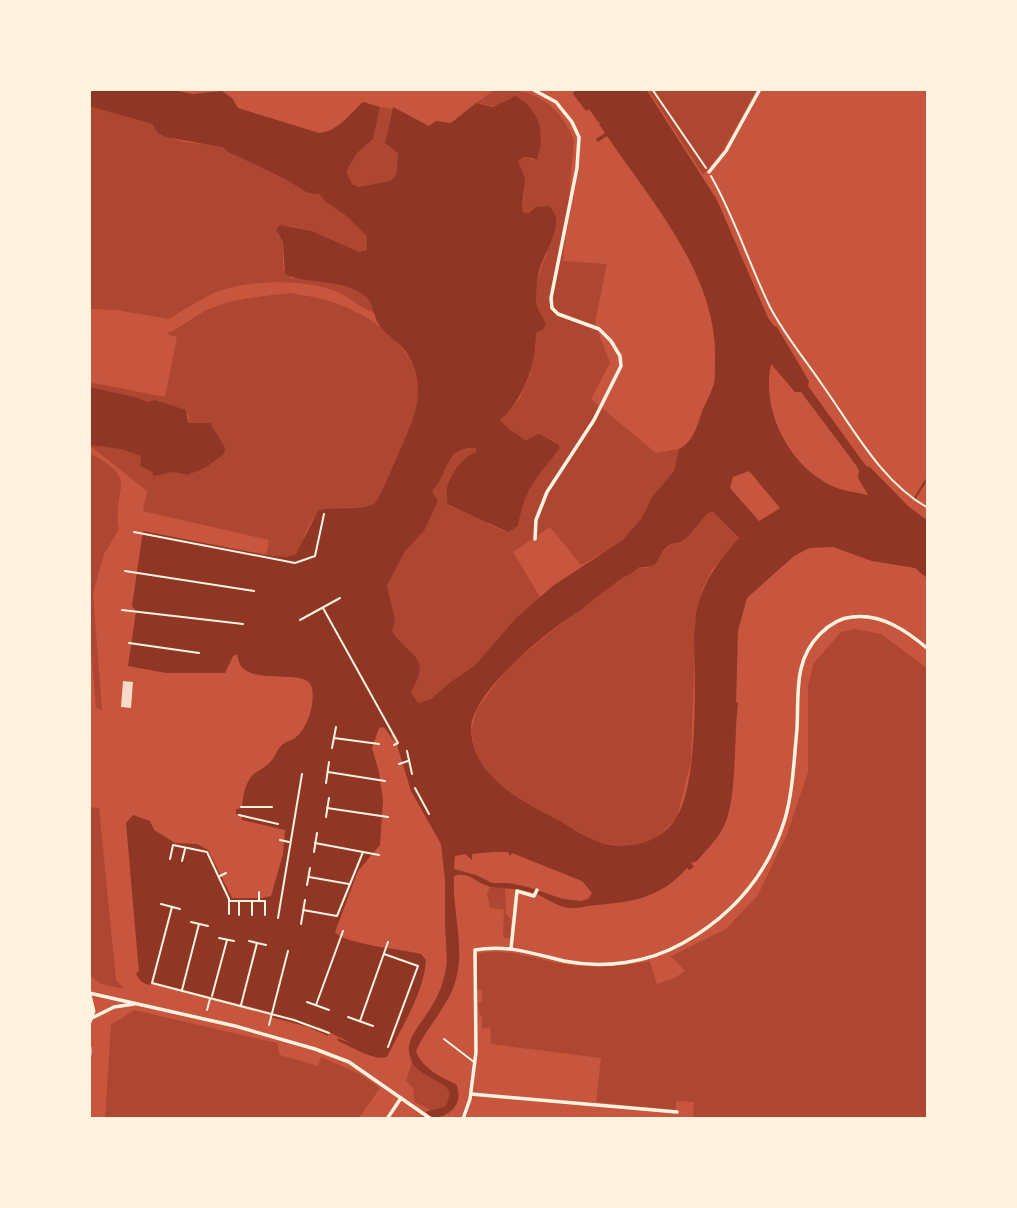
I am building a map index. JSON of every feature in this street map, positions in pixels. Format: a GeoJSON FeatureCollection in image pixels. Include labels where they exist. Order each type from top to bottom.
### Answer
{"type":"FeatureCollection","features":[{"type":"Feature","properties":{"kind":"main road"},"geometry":{"type":"LineString","coordinates":[[89,994],[93,1005],[90,1020]]}},
{"type":"Feature","properties":{"kind":"main road"},"geometry":{"type":"LineString","coordinates":[[89,1048],[89,1054]]}},
{"type":"Feature","properties":{"kind":"street"},"geometry":{"type":"LineString","coordinates":[[532,89],[556,102],[572,122],[579,137],[577,168],[551,298],[552,308],[558,314],[599,329],[611,341],[620,356],[621,366],[594,421],[547,492],[536,520],[535,539]]}},
{"type":"Feature","properties":{"kind":"street"},"geometry":{"type":"LineString","coordinates":[[709,172],[726,151],[760,89]]}},
{"type":"Feature","properties":{"kind":"street"},"geometry":{"type":"LineString","coordinates":[[463,1119],[471,1094],[475,1063],[475,950],[511,948],[576,962],[632,962],[664,953],[710,925],[734,907],[750,890],[763,869],[784,820],[789,803],[801,664],[813,641],[832,624],[857,616],[886,621],[928,649]]}},
{"type":"Feature","properties":{"kind":"street"},"geometry":{"type":"LineString","coordinates":[[511,948],[517,891],[532,897],[537,892]]}},
{"type":"Feature","properties":{"kind":"street"},"geometry":{"type":"LineString","coordinates":[[89,994],[235,1026],[315,1049],[349,1062],[431,1119]]}},
{"type":"Feature","properties":{"kind":"street"},"geometry":{"type":"LineString","coordinates":[[90,1020],[114,1007],[139,1004]]}},
{"type":"Feature","properties":{"kind":"street"},"geometry":{"type":"LineString","coordinates":[[471,1094],[677,1112]]}},
{"type":"Feature","properties":{"kind":"street"},"geometry":{"type":"LineString","coordinates":[[387,1119],[401,1098]]}},
{"type":"Feature","properties":{"kind":"lane"},"geometry":{"type":"LineString","coordinates":[[444,1039],[475,1063]]}},
{"type":"Feature","properties":{"kind":"path"},"geometry":{"type":"LineString","coordinates":[[652,89],[724,198],[771,309],[788,337],[872,455],[902,490],[928,508]]}},
{"type":"Feature","properties":{"kind":"path"},"geometry":{"type":"LineString","coordinates":[[134,532],[295,563],[315,556],[324,514]]}},
{"type":"Feature","properties":{"kind":"path"},"geometry":{"type":"LineString","coordinates":[[125,571],[254,591]]}},
{"type":"Feature","properties":{"kind":"path"},"geometry":{"type":"LineString","coordinates":[[300,620],[340,598]]}},
{"type":"Feature","properties":{"kind":"path"},"geometry":{"type":"LineString","coordinates":[[323,608],[398,743],[394,745]]}},
{"type":"Feature","properties":{"kind":"path"},"geometry":{"type":"LineString","coordinates":[[122,610],[243,624]]}},
{"type":"Feature","properties":{"kind":"path"},"geometry":{"type":"LineString","coordinates":[[129,643],[199,653]]}},
{"type":"Feature","properties":{"kind":"path"},"geometry":{"type":"LineString","coordinates":[[332,748],[335,727]]}},
{"type":"Feature","properties":{"kind":"path"},"geometry":{"type":"LineString","coordinates":[[334,738],[379,744]]}},
{"type":"Feature","properties":{"kind":"path"},"geometry":{"type":"LineString","coordinates":[[407,751],[412,774]]}},
{"type":"Feature","properties":{"kind":"path"},"geometry":{"type":"LineString","coordinates":[[398,764],[409,761]]}},
{"type":"Feature","properties":{"kind":"path"},"geometry":{"type":"LineString","coordinates":[[326,783],[329,762]]}},
{"type":"Feature","properties":{"kind":"path"},"geometry":{"type":"LineString","coordinates":[[328,772],[385,781]]}},
{"type":"Feature","properties":{"kind":"path"},"geometry":{"type":"LineString","coordinates":[[278,918],[302,774]]}},
{"type":"Feature","properties":{"kind":"path"},"geometry":{"type":"LineString","coordinates":[[415,788],[429,814]]}},
{"type":"Feature","properties":{"kind":"path"},"geometry":{"type":"LineString","coordinates":[[326,817],[329,798]]}},
{"type":"Feature","properties":{"kind":"path"},"geometry":{"type":"LineString","coordinates":[[416,803],[422,800]]}},
{"type":"Feature","properties":{"kind":"path"},"geometry":{"type":"LineString","coordinates":[[241,807],[272,807]]}},
{"type":"Feature","properties":{"kind":"path"},"geometry":{"type":"LineString","coordinates":[[327,808],[388,817]]}},
{"type":"Feature","properties":{"kind":"path"},"geometry":{"type":"LineString","coordinates":[[239,815],[278,824]]}},
{"type":"Feature","properties":{"kind":"path"},"geometry":{"type":"LineString","coordinates":[[314,852],[317,833]]}},
{"type":"Feature","properties":{"kind":"path"},"geometry":{"type":"LineString","coordinates":[[280,840],[291,842]]}},
{"type":"Feature","properties":{"kind":"path"},"geometry":{"type":"LineString","coordinates":[[315,844],[379,855]]}},
{"type":"Feature","properties":{"kind":"path"},"geometry":{"type":"LineString","coordinates":[[170,859],[173,845],[207,852],[229,901],[229,915]]}},
{"type":"Feature","properties":{"kind":"path"},"geometry":{"type":"LineString","coordinates":[[182,861],[185,848]]}},
{"type":"Feature","properties":{"kind":"path"},"geometry":{"type":"LineString","coordinates":[[303,910],[337,916],[363,852]]}},
{"type":"Feature","properties":{"kind":"path"},"geometry":{"type":"LineString","coordinates":[[307,885],[310,868]]}},
{"type":"Feature","properties":{"kind":"path"},"geometry":{"type":"LineString","coordinates":[[219,877],[226,873]]}},
{"type":"Feature","properties":{"kind":"path"},"geometry":{"type":"LineString","coordinates":[[309,877],[350,884]]}},
{"type":"Feature","properties":{"kind":"path"},"geometry":{"type":"LineString","coordinates":[[259,892],[259,901]]}},
{"type":"Feature","properties":{"kind":"path"},"geometry":{"type":"LineString","coordinates":[[301,924],[305,900]]}},
{"type":"Feature","properties":{"kind":"path"},"geometry":{"type":"LineString","coordinates":[[229,901],[265,901],[265,915]]}},
{"type":"Feature","properties":{"kind":"path"},"geometry":{"type":"LineString","coordinates":[[239,901],[239,915]]}},
{"type":"Feature","properties":{"kind":"path"},"geometry":{"type":"LineString","coordinates":[[252,901],[252,915]]}},
{"type":"Feature","properties":{"kind":"path"},"geometry":{"type":"LineString","coordinates":[[160,904],[180,909]]}},
{"type":"Feature","properties":{"kind":"path"},"geometry":{"type":"LineString","coordinates":[[172,907],[152,983],[272,1014],[329,1033]]}},
{"type":"Feature","properties":{"kind":"path"},"geometry":{"type":"LineString","coordinates":[[191,922],[208,926]]}},
{"type":"Feature","properties":{"kind":"path"},"geometry":{"type":"LineString","coordinates":[[182,991],[199,924]]}},
{"type":"Feature","properties":{"kind":"path"},"geometry":{"type":"LineString","coordinates":[[316,1005],[343,931]]}},
{"type":"Feature","properties":{"kind":"path"},"geometry":{"type":"LineString","coordinates":[[219,938],[234,941]]}},
{"type":"Feature","properties":{"kind":"path"},"geometry":{"type":"LineString","coordinates":[[207,1010],[227,940]]}},
{"type":"Feature","properties":{"kind":"path"},"geometry":{"type":"LineString","coordinates":[[248,941],[266,945]]}},
{"type":"Feature","properties":{"kind":"path"},"geometry":{"type":"LineString","coordinates":[[360,1021],[388,942]]}},
{"type":"Feature","properties":{"kind":"path"},"geometry":{"type":"LineString","coordinates":[[241,1006],[257,943]]}},
{"type":"Feature","properties":{"kind":"path"},"geometry":{"type":"LineString","coordinates":[[269,1025],[288,951]]}},
{"type":"Feature","properties":{"kind":"path"},"geometry":{"type":"LineString","coordinates":[[384,954],[418,966],[388,1047]]}},
{"type":"Feature","properties":{"kind":"path"},"geometry":{"type":"LineString","coordinates":[[307,1002],[329,1010]]}},
{"type":"Feature","properties":{"kind":"path"},"geometry":{"type":"LineString","coordinates":[[348,1017],[373,1026]]}},
{"type":"Feature","properties":{"kind":"shaded area"},"geometry":{"type":"Polygon","coordinates":[[[89,89],[167,89],[193,94],[222,91],[232,98],[238,108],[319,133],[337,126],[363,102],[380,107],[373,139],[357,153],[346,171],[352,184],[358,187],[390,181],[396,175],[398,153],[385,143],[393,107],[429,126],[436,121],[451,123],[476,103],[493,107],[516,96],[536,116],[541,132],[537,159],[524,157],[518,161],[525,179],[522,208],[524,212],[548,206],[556,219],[556,227],[540,267],[537,284],[536,305],[546,325],[536,333],[534,357],[522,392],[500,420],[526,440],[539,434],[558,444],[560,448],[528,492],[518,526],[508,532],[447,504],[447,487],[451,476],[462,462],[476,452],[476,448],[458,452],[452,457],[432,491],[438,501],[424,531],[405,551],[387,586],[395,620],[392,631],[419,663],[420,670],[411,692],[418,703],[431,699],[474,666],[517,617],[554,585],[623,540],[641,519],[652,497],[674,471],[679,449],[695,432],[714,384],[713,330],[706,299],[694,270],[661,213],[607,136],[598,142],[596,139],[605,133],[599,124],[601,123],[589,109],[586,111],[573,94],[575,89],[646,89],[717,200],[768,318],[777,327],[809,381],[808,386],[866,466],[928,521],[928,579],[915,568],[872,561],[833,547],[809,548],[794,556],[747,598],[738,631],[738,703],[730,809],[724,827],[717,837],[697,861],[691,863],[694,867],[689,870],[687,868],[667,886],[645,897],[576,908],[560,906],[530,892],[488,886],[464,875],[454,876],[459,941],[456,979],[448,998],[416,1051],[427,1067],[456,1084],[457,1102],[447,1114],[435,1118],[425,1112],[446,1106],[450,1093],[442,1084],[416,1067],[409,1048],[414,1033],[438,994],[446,968],[445,880],[441,844],[411,791],[397,745],[399,743],[393,733],[391,735],[395,743],[384,727],[379,728],[372,748],[383,801],[380,845],[358,871],[335,932],[350,940],[421,954],[426,960],[416,998],[387,1057],[369,1055],[338,1041],[337,1038],[353,1044],[319,1027],[329,1034],[328,1036],[308,1027],[271,1017],[270,1012],[152,982],[147,984],[140,980],[136,973],[139,972],[126,823],[133,815],[150,821],[154,830],[175,843],[197,844],[208,850],[232,898],[271,896],[283,854],[285,830],[242,820],[241,814],[236,814],[236,809],[242,808],[245,789],[252,776],[270,762],[282,745],[300,734],[309,715],[313,694],[309,682],[302,679],[250,673],[243,668],[237,654],[233,656],[225,673],[166,673],[128,666],[136,611],[132,606],[143,531],[272,556],[287,557],[296,554],[318,511],[362,507],[375,503],[408,432],[418,393],[413,366],[406,352],[383,330],[367,298],[345,286],[285,274],[283,242],[276,230],[280,225],[312,231],[359,252],[367,250],[367,236],[345,215],[319,194],[304,191],[222,147],[166,137],[158,133],[152,124],[89,106],[89,89]],[[771,364],[769,382],[774,417],[790,450],[802,464],[830,485],[868,495],[858,478],[856,465],[801,392],[795,392],[771,364]],[[749,471],[733,477],[730,488],[759,521],[780,508],[749,471]],[[713,512],[708,513],[685,539],[667,547],[655,564],[639,567],[619,580],[531,647],[497,681],[474,715],[471,730],[474,746],[489,773],[526,803],[596,841],[618,846],[651,840],[669,827],[683,802],[689,781],[694,730],[694,635],[697,608],[714,570],[739,538],[713,512]],[[508,852],[472,854],[472,860],[465,854],[455,856],[454,869],[492,883],[528,887],[563,899],[581,901],[588,899],[592,893],[582,881],[512,853],[510,856],[508,852]]]}},
{"type":"Feature","properties":{"kind":"shaded area"},"geometry":{"type":"Polygon","coordinates":[[[496,89],[534,95],[544,101],[561,116],[574,140],[563,261],[607,264],[595,323],[610,363],[591,399],[656,453],[679,449],[674,471],[652,497],[641,519],[623,541],[581,565],[550,527],[513,552],[540,597],[517,617],[474,666],[431,699],[418,703],[411,692],[420,670],[419,663],[392,631],[392,609],[387,586],[405,551],[424,531],[438,501],[431,491],[443,469],[460,451],[476,448],[476,452],[462,461],[448,483],[449,506],[486,520],[488,524],[504,531],[518,526],[528,492],[560,448],[552,440],[520,437],[500,420],[508,408],[519,400],[530,375],[536,333],[546,323],[536,307],[535,292],[547,255],[533,208],[527,213],[522,208],[524,185],[518,161],[524,157],[534,160],[541,131],[532,118],[508,99],[495,106],[476,103],[496,89]]]}},
{"type":"Feature","properties":{"kind":"shaded area"},"geometry":{"type":"Polygon","coordinates":[[[648,89],[757,89],[723,150],[703,175],[648,89]]]}},
{"type":"Feature","properties":{"kind":"shaded area"},"geometry":{"type":"Polygon","coordinates":[[[89,106],[152,124],[164,134],[180,141],[219,147],[304,191],[319,194],[367,236],[367,250],[359,252],[312,231],[291,226],[277,233],[283,242],[283,269],[291,278],[328,280],[352,288],[363,294],[375,313],[324,287],[274,282],[224,290],[169,319],[116,310],[89,309],[89,106]]]}},
{"type":"Feature","properties":{"kind":"shaded area"},"geometry":{"type":"Polygon","coordinates":[[[380,107],[392,109],[385,143],[398,153],[396,175],[390,181],[358,187],[352,184],[345,171],[357,153],[373,139],[380,107]]]}},
{"type":"Feature","properties":{"kind":"shaded area"},"geometry":{"type":"Polygon","coordinates":[[[290,293],[332,302],[367,318],[383,329],[409,358],[417,375],[419,394],[414,420],[375,503],[334,508],[319,513],[313,519],[297,554],[287,558],[266,555],[269,540],[143,511],[147,491],[89,445],[121,449],[141,456],[140,466],[161,474],[172,472],[184,475],[205,468],[223,455],[222,441],[215,434],[211,423],[188,423],[186,410],[155,400],[147,403],[89,387],[89,382],[165,397],[177,337],[166,334],[223,304],[290,293]]]}},
{"type":"Feature","properties":{"kind":"shaded area"},"geometry":{"type":"Polygon","coordinates":[[[89,387],[147,402],[155,400],[186,410],[188,423],[211,423],[225,451],[205,468],[187,475],[172,472],[154,476],[140,466],[141,456],[121,449],[89,445],[89,387]]]}},
{"type":"Feature","properties":{"kind":"shaded area"},"geometry":{"type":"Polygon","coordinates":[[[89,453],[115,470],[121,486],[119,529],[104,554],[93,593],[102,710],[96,708],[89,626],[89,453]]]}},
{"type":"Feature","properties":{"kind":"shaded area"},"geometry":{"type":"Polygon","coordinates":[[[713,512],[739,539],[712,570],[696,611],[691,761],[677,817],[657,838],[638,844],[623,846],[597,842],[524,802],[497,783],[475,753],[471,731],[477,709],[509,666],[618,578],[635,572],[639,567],[648,568],[667,548],[682,541],[708,513],[713,512]]]}},
{"type":"Feature","properties":{"kind":"shaded area"},"geometry":{"type":"Polygon","coordinates":[[[855,629],[881,634],[928,669],[928,1119],[693,1119],[694,1102],[676,1101],[676,1110],[596,1102],[601,1058],[491,1044],[490,1027],[482,1029],[478,1003],[482,1002],[482,990],[476,989],[476,959],[479,953],[507,952],[591,967],[650,961],[657,984],[675,978],[685,971],[671,956],[726,929],[758,895],[787,834],[808,772],[808,686],[814,663],[841,632],[855,629]]]}},
{"type":"Feature","properties":{"kind":"shaded area"},"geometry":{"type":"Polygon","coordinates":[[[90,807],[99,808],[116,980],[125,989],[101,984],[89,975],[90,807]]]}},
{"type":"Feature","properties":{"kind":"shaded area"},"geometry":{"type":"Polygon","coordinates":[[[490,886],[505,887],[506,914],[511,919],[510,939],[503,937],[504,910],[490,908],[487,894],[490,886]]]}},
{"type":"Feature","properties":{"kind":"shaded area"},"geometry":{"type":"Polygon","coordinates":[[[134,1010],[277,1043],[280,1055],[318,1066],[321,1057],[360,1074],[380,1088],[358,1119],[105,1119],[111,1025],[134,1010]]]}},
{"type":"Feature","properties":{"kind":"shaded area"},"geometry":{"type":"Polygon","coordinates":[[[412,1062],[450,1093],[446,1106],[430,1110],[415,1102],[413,1088],[406,1081],[412,1062]]]}},
{"type":"Feature","properties":{"kind":"building"},"geometry":{"type":"Polygon","coordinates":[[[123,681],[133,682],[131,708],[121,707],[123,681]]]}},
{"type":"Feature","properties":{"kind":"waterway"},"geometry":{"type":"LineString","coordinates":[[915,498],[928,477]]}},
{"type":"Feature","properties":{"kind":"waterway"},"geometry":{"type":"LineString","coordinates":[[420,1119],[431,1114]]}}]}
